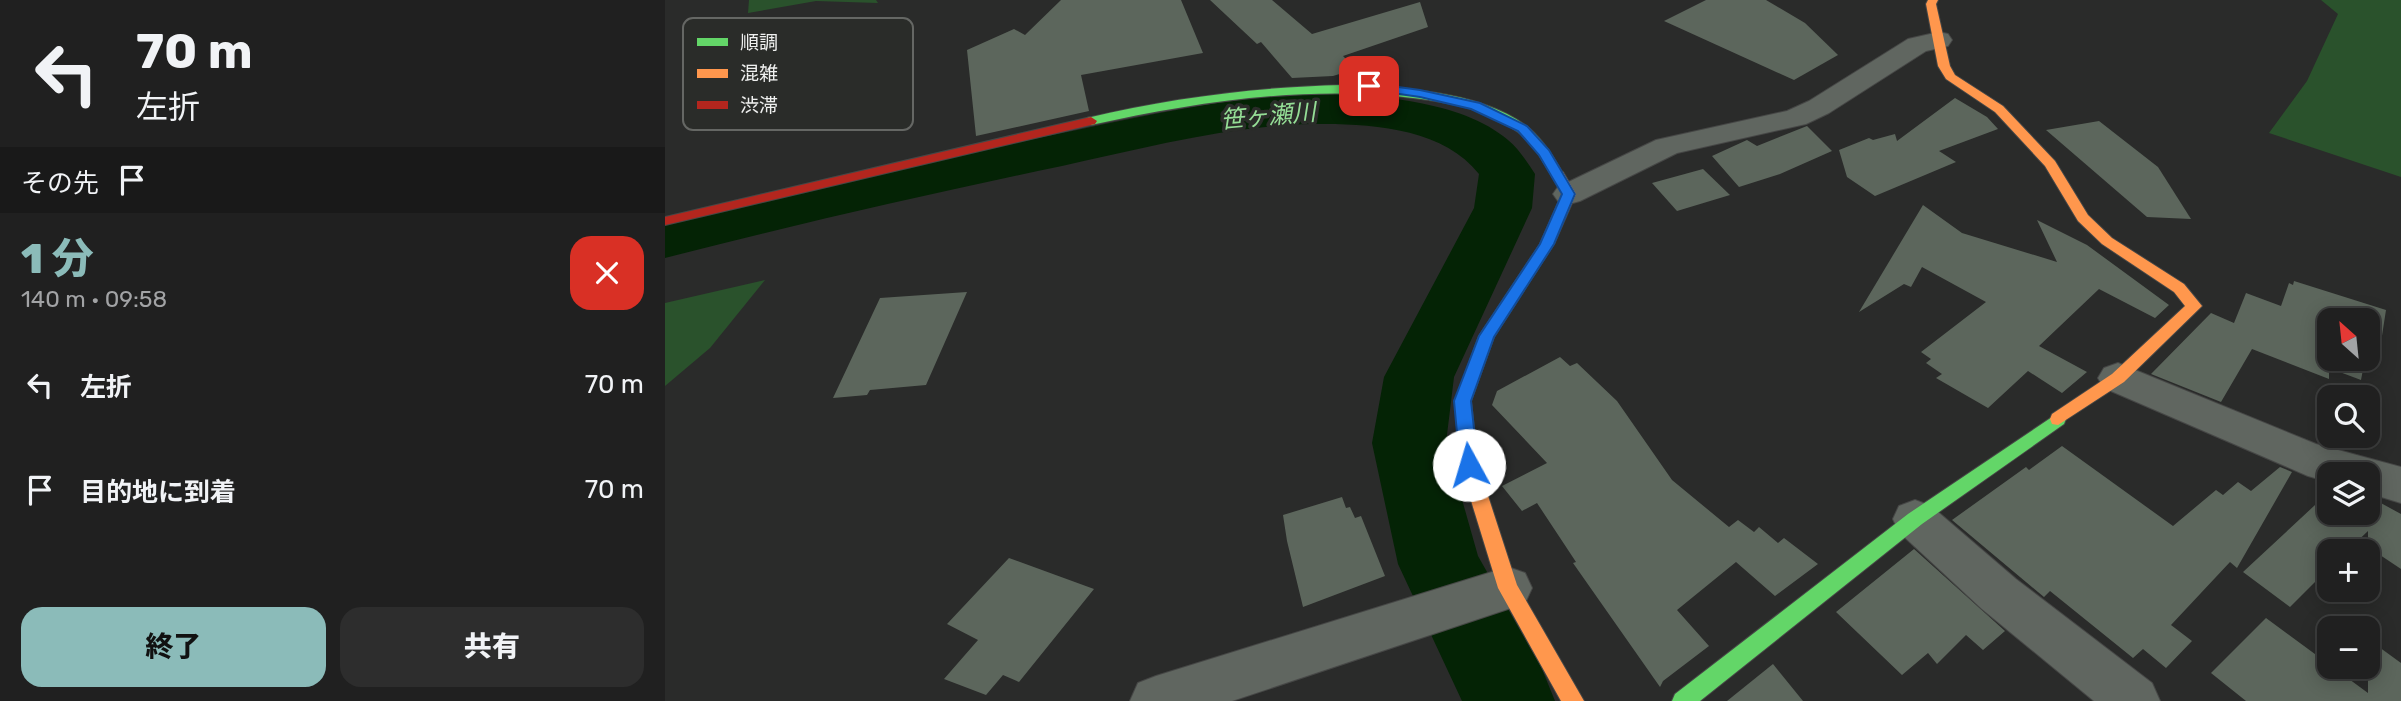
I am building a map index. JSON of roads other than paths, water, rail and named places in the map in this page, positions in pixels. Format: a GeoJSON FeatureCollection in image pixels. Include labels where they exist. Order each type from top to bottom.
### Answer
{"type":"FeatureCollection","features":[{"type":"Feature","properties":{"kind":"street"},"geometry":{"type":"LineString","coordinates":[[1683,701],[1915,519],[2118,378],[2194,306],[2179,288],[2125,254],[2083,218],[2063,190],[2050,164],[1999,109],[1950,77],[1944,66],[1931,4],[1933,0]]}},
{"type":"Feature","properties":{"kind":"street"},"geometry":{"type":"LineString","coordinates":[[1573,701],[1500,591],[1469,465],[1462,401],[1487,336],[1547,244],[1569,194],[1667,146],[1795,118],[1819,107],[1917,45],[1939,40]]}},
{"type":"Feature","properties":{"kind":"street"},"geometry":{"type":"LineString","coordinates":[[665,221],[760,196],[1164,106],[1247,90],[1314,86],[1382,88],[1420,93],[1475,106],[1522,129],[1545,153],[1569,194]]}},
{"type":"Feature","properties":{"kind":"street"},"geometry":{"type":"LineString","coordinates":[[2118,378],[2322,462]]}},
{"type":"Feature","properties":{"kind":"street"},"geometry":{"type":"LineString","coordinates":[[2380,479],[2401,485]]}},
{"type":"Feature","properties":{"kind":"street"},"geometry":{"type":"LineString","coordinates":[[1915,519],[1999,594],[2134,701]]}},
{"type":"Feature","properties":{"kind":"street"},"geometry":{"type":"LineString","coordinates":[[1156,701],[1500,591]]}},
{"type":"Feature","properties":{"kind":"waterway","name":"笹ヶ瀬川"},"geometry":{"type":"LineString","coordinates":[[665,239],[863,191],[1170,126],[1242,114],[1278,110],[1351,110],[1422,121],[1472,140],[1490,152],[1507,174],[1503,208],[1419,377],[1409,443],[1439,564],[1509,701]]}}]}
